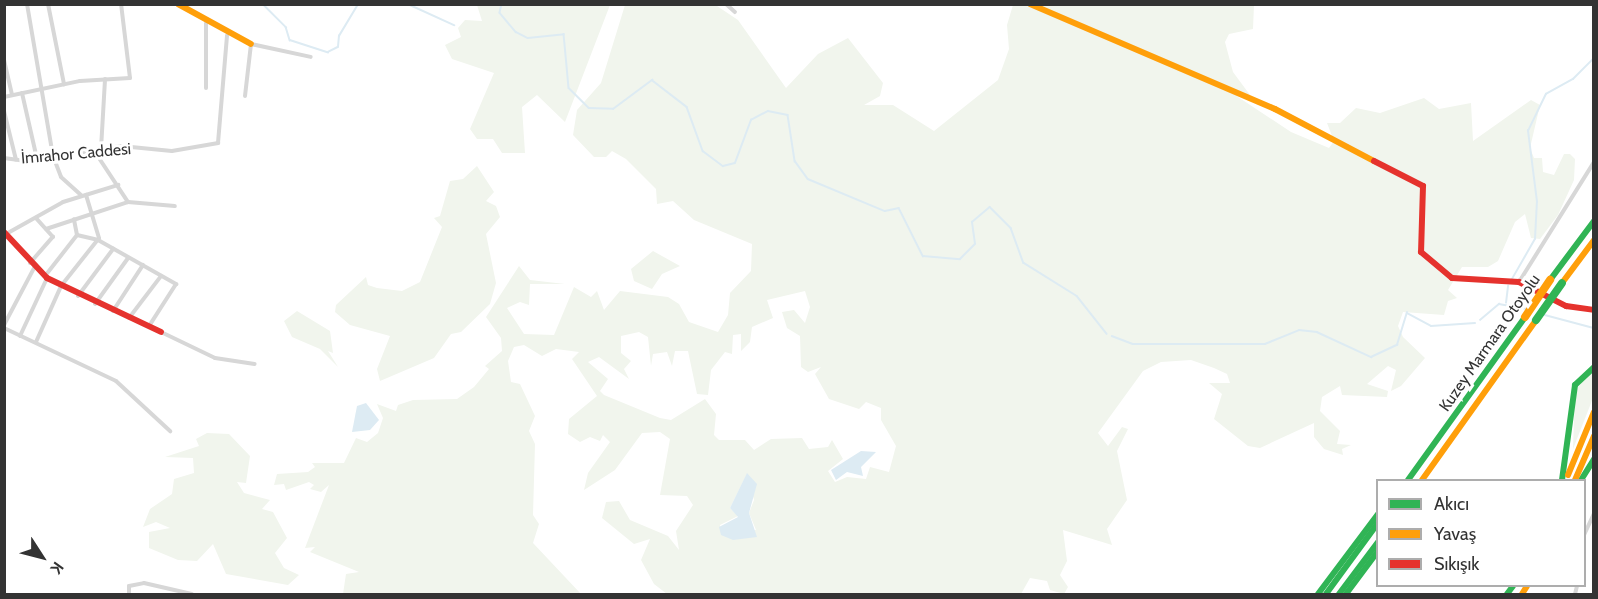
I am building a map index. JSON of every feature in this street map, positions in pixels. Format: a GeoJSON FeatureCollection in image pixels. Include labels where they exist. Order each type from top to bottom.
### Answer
{"type":"FeatureCollection","features":[{"type":"Feature","properties":{"kind":"main road"},"geometry":{"type":"LineString","coordinates":[[178,4],[187,8],[206,24],[251,44]]}},
{"type":"Feature","properties":{"kind":"main road"},"geometry":{"type":"LineString","coordinates":[[1030,4],[1275,109],[1422,186],[1421,252],[1462,283],[1486,278],[1519,282],[1566,306],[1593,310]]}},
{"type":"Feature","properties":{"kind":"main road","name":"Kuzey Marmara Otoyolu"},"geometry":{"type":"LineString","coordinates":[[1407,479],[1593,221]]}},
{"type":"Feature","properties":{"kind":"main road"},"geometry":{"type":"LineString","coordinates":[[5,233],[32,266],[46,278],[94,304],[161,332]]}},
{"type":"Feature","properties":{"kind":"main road","name":"Kuzey Marmara Otoyolu"},"geometry":{"type":"LineString","coordinates":[[1425,479],[1593,240]]}},
{"type":"Feature","properties":{"kind":"main road"},"geometry":{"type":"LineString","coordinates":[[1564,479],[1575,385],[1593,367]]}},
{"type":"Feature","properties":{"kind":"main road"},"geometry":{"type":"LineString","coordinates":[[1575,479],[1593,412]]}},
{"type":"Feature","properties":{"kind":"main road"},"geometry":{"type":"LineString","coordinates":[[1565,479],[1593,436]]}},
{"type":"Feature","properties":{"kind":"main road"},"geometry":{"type":"LineString","coordinates":[[1582,479],[1593,459]]}},
{"type":"Feature","properties":{"kind":"main road"},"geometry":{"type":"LineString","coordinates":[[1318,594],[1376,515]]}},
{"type":"Feature","properties":{"kind":"main road"},"geometry":{"type":"LineString","coordinates":[[1326,594],[1376,524]]}},
{"type":"Feature","properties":{"kind":"main road"},"geometry":{"type":"LineString","coordinates":[[1339,594],[1376,543]]}},
{"type":"Feature","properties":{"kind":"main road"},"geometry":{"type":"LineString","coordinates":[[1346,594],[1376,552]]}},
{"type":"Feature","properties":{"kind":"street"},"geometry":{"type":"LineString","coordinates":[[27,4],[44,87],[53,156],[61,177],[84,196],[92,214],[98,240]]}},
{"type":"Feature","properties":{"kind":"street"},"geometry":{"type":"LineString","coordinates":[[48,4],[64,84]]}},
{"type":"Feature","properties":{"kind":"street"},"geometry":{"type":"LineString","coordinates":[[4,97],[12,93],[22,93],[44,87],[130,78],[121,4]]}},
{"type":"Feature","properties":{"kind":"street"},"geometry":{"type":"LineString","coordinates":[[726,4],[735,12]]}},
{"type":"Feature","properties":{"kind":"street"},"geometry":{"type":"LineString","coordinates":[[206,24],[206,88]]}},
{"type":"Feature","properties":{"kind":"street","name":"İmrahor Caddesi"},"geometry":{"type":"LineString","coordinates":[[4,158],[38,159],[95,152],[101,149],[172,151],[218,143],[227,35]]}},
{"type":"Feature","properties":{"kind":"street"},"geometry":{"type":"LineString","coordinates":[[245,96],[251,44],[310,57]]}},
{"type":"Feature","properties":{"kind":"street"},"geometry":{"type":"LineString","coordinates":[[4,60],[12,93]]}},
{"type":"Feature","properties":{"kind":"street"},"geometry":{"type":"LineString","coordinates":[[101,149],[105,79]]}},
{"type":"Feature","properties":{"kind":"street"},"geometry":{"type":"LineString","coordinates":[[22,93],[38,159]]}},
{"type":"Feature","properties":{"kind":"street"},"geometry":{"type":"LineString","coordinates":[[4,111],[16,160]]}},
{"type":"Feature","properties":{"kind":"street"},"geometry":{"type":"LineString","coordinates":[[95,152],[128,202]]}},
{"type":"Feature","properties":{"kind":"street"},"geometry":{"type":"LineString","coordinates":[[1519,282],[1517,276],[1593,162]]}},
{"type":"Feature","properties":{"kind":"street"},"geometry":{"type":"LineString","coordinates":[[5,233],[84,196],[117,185]]}},
{"type":"Feature","properties":{"kind":"street"},"geometry":{"type":"LineString","coordinates":[[46,229],[128,202],[175,206]]}},
{"type":"Feature","properties":{"kind":"street"},"geometry":{"type":"LineString","coordinates":[[36,218],[53,237],[32,266],[4,326],[20,336],[116,381],[170,431]]}},
{"type":"Feature","properties":{"kind":"street"},"geometry":{"type":"LineString","coordinates":[[20,336],[46,278],[77,235],[74,219]]}},
{"type":"Feature","properties":{"kind":"street"},"geometry":{"type":"LineString","coordinates":[[77,235],[98,240],[176,284],[148,326]]}},
{"type":"Feature","properties":{"kind":"street"},"geometry":{"type":"LineString","coordinates":[[36,342],[61,286],[98,240]]}},
{"type":"Feature","properties":{"kind":"street"},"geometry":{"type":"LineString","coordinates":[[78,296],[113,249]]}},
{"type":"Feature","properties":{"kind":"street"},"geometry":{"type":"LineString","coordinates":[[94,304],[128,258]]}},
{"type":"Feature","properties":{"kind":"street"},"geometry":{"type":"LineString","coordinates":[[112,312],[143,266]]}},
{"type":"Feature","properties":{"kind":"street"},"geometry":{"type":"LineString","coordinates":[[129,318],[161,275]]}},
{"type":"Feature","properties":{"kind":"street"},"geometry":{"type":"LineString","coordinates":[[161,332],[215,358],[255,364]]}},
{"type":"Feature","properties":{"kind":"street"},"geometry":{"type":"LineString","coordinates":[[1586,530],[1593,514]]}},
{"type":"Feature","properties":{"kind":"street"},"geometry":{"type":"LineString","coordinates":[[129,594],[129,585],[144,582],[192,594]]}},
{"type":"Feature","properties":{"kind":"shaded area"},"geometry":{"type":"Polygon","coordinates":[[[714,4],[738,20],[786,88],[818,54],[848,38],[883,83],[880,96],[864,105],[893,105],[934,131],[998,80],[1009,49],[1007,25],[1013,5],[1254,5],[1253,29],[1229,34],[1225,42],[1233,72],[1250,95],[1232,93],[1291,132],[1329,148],[1334,141],[1327,123],[1340,123],[1356,108],[1380,113],[1424,98],[1439,109],[1471,103],[1473,141],[1531,100],[1540,105],[1530,148],[1534,158],[1542,158],[1543,172],[1554,175],[1564,154],[1570,154],[1575,159],[1574,180],[1558,215],[1540,239],[1531,238],[1525,214],[1515,222],[1498,261],[1488,267],[1462,267],[1448,290],[1457,298],[1448,301],[1444,315],[1403,312],[1398,326],[1403,337],[1425,358],[1401,386],[1391,391],[1396,370],[1388,366],[1367,384],[1388,391],[1387,397],[1342,395],[1340,386],[1322,397],[1320,411],[1340,431],[1337,444],[1351,445],[1342,449],[1343,455],[1324,449],[1314,437],[1314,423],[1260,448],[1248,446],[1214,419],[1222,394],[1209,383],[1230,383],[1227,374],[1214,368],[1191,360],[1161,362],[1143,371],[1098,433],[1108,446],[1122,427],[1128,429],[1117,451],[1127,500],[1107,529],[1112,545],[1063,530],[1067,561],[1060,575],[1068,587],[1064,594],[1050,590],[1047,581],[1030,578],[1021,594],[667,594],[654,584],[641,560],[650,539],[634,544],[602,518],[606,502],[619,501],[630,520],[668,536],[679,550],[676,531],[693,505],[687,496],[660,495],[670,439],[660,432],[642,433],[615,470],[584,490],[588,473],[610,442],[603,435],[600,441],[590,437],[580,442],[568,434],[569,419],[597,396],[572,359],[579,352],[556,349],[542,356],[524,345],[514,347],[508,361],[511,382],[520,384],[535,416],[529,431],[535,444],[533,515],[539,524],[533,543],[581,594],[343,594],[346,574],[359,572],[310,552],[315,547],[305,548],[329,485],[321,492],[310,489],[314,485],[309,482],[286,490],[284,484],[274,485],[277,474],[308,472],[315,467],[312,463],[344,463],[356,438],[367,442],[378,433],[383,418],[377,404],[396,411],[398,405],[413,400],[457,399],[474,387],[489,369],[485,366],[502,351],[501,338],[486,317],[519,266],[530,280],[565,284],[530,284],[529,305],[520,302],[507,308],[524,334],[554,335],[574,287],[591,297],[597,291],[604,310],[620,291],[668,297],[679,304],[689,322],[718,332],[728,315],[730,293],[751,271],[752,244],[694,220],[673,201],[657,204],[656,189],[626,159],[612,151],[606,157],[594,157],[573,135],[577,110],[601,83],[625,5],[714,4]],[[805,291],[767,300],[773,318],[752,327],[750,342],[741,351],[741,334],[733,335],[732,354],[725,352],[711,370],[708,395],[697,394],[688,351],[675,351],[672,366],[667,352],[653,354],[651,366],[648,337],[639,332],[621,336],[621,353],[631,361],[624,369],[629,379],[599,357],[588,362],[608,379],[600,391],[604,395],[660,418],[671,420],[705,399],[716,414],[714,435],[719,440],[745,440],[754,450],[771,439],[802,438],[809,449],[828,447],[832,440],[843,459],[828,471],[835,482],[847,477],[866,479],[870,467],[889,472],[896,446],[881,420],[881,408],[866,402],[859,409],[829,399],[815,374],[821,367],[808,372],[801,367],[800,336],[787,328],[782,312],[794,310],[805,323],[810,307],[805,291]],[[747,474],[730,508],[738,516],[720,525],[721,530],[756,530],[749,513],[754,500],[747,474]]]}},
{"type":"Feature","properties":{"kind":"shaded area"},"geometry":{"type":"Polygon","coordinates":[[[477,5],[610,5],[565,122],[537,95],[522,107],[525,153],[502,153],[493,139],[477,139],[470,129],[494,73],[452,59],[445,45],[461,37],[458,28],[465,20],[482,21],[477,5]]]}},
{"type":"Feature","properties":{"kind":"shaded area"},"geometry":{"type":"Polygon","coordinates":[[[477,166],[494,192],[486,201],[496,206],[500,217],[486,234],[496,283],[490,304],[461,332],[451,334],[434,358],[380,381],[377,369],[390,336],[350,325],[335,312],[336,305],[366,277],[368,285],[402,291],[420,282],[442,227],[434,218],[440,216],[450,181],[463,179],[477,166]]]}},
{"type":"Feature","properties":{"kind":"shaded area"},"geometry":{"type":"Polygon","coordinates":[[[653,251],[680,266],[662,274],[652,289],[634,281],[631,269],[653,251]]]}},
{"type":"Feature","properties":{"kind":"shaded area"},"geometry":{"type":"Polygon","coordinates":[[[297,311],[330,331],[333,353],[328,351],[338,367],[320,349],[292,337],[284,321],[297,311]]]}},
{"type":"Feature","properties":{"kind":"shaded area"},"geometry":{"type":"Polygon","coordinates":[[[1593,369],[1593,398],[1573,449],[1575,391],[1593,369]]]}},
{"type":"Feature","properties":{"kind":"shaded area"},"geometry":{"type":"Polygon","coordinates":[[[366,403],[379,420],[370,430],[352,432],[357,406],[366,403]]]}},
{"type":"Feature","properties":{"kind":"shaded area"},"geometry":{"type":"Polygon","coordinates":[[[207,433],[229,434],[250,456],[246,483],[237,482],[244,493],[270,500],[262,509],[273,512],[287,538],[275,553],[284,568],[299,575],[288,585],[226,574],[213,544],[197,561],[178,560],[149,548],[149,532],[170,528],[156,522],[143,527],[150,509],[172,494],[174,479],[194,473],[193,458],[165,457],[199,446],[196,439],[207,433]]]}},
{"type":"Feature","properties":{"kind":"shaded area"},"geometry":{"type":"Polygon","coordinates":[[[861,451],[876,452],[861,467],[863,476],[847,472],[836,480],[831,470],[861,451]]]}},
{"type":"Feature","properties":{"kind":"shaded area"},"geometry":{"type":"Polygon","coordinates":[[[747,473],[757,484],[749,513],[757,537],[733,540],[721,535],[719,527],[738,517],[730,508],[747,473]]]}},
{"type":"Feature","properties":{"kind":"waterway"},"geometry":{"type":"LineString","coordinates":[[263,4],[286,27],[290,40],[328,52],[338,47],[339,36],[358,4]]}},
{"type":"Feature","properties":{"kind":"waterway"},"geometry":{"type":"LineString","coordinates":[[408,4],[454,25]]}},
{"type":"Feature","properties":{"kind":"waterway"},"geometry":{"type":"LineString","coordinates":[[502,4],[500,13],[516,32],[528,38],[564,34],[569,88],[589,108],[613,109],[652,80],[687,107],[703,151],[723,166],[735,163],[751,120],[768,111],[788,115],[795,161],[808,179],[885,211],[899,208],[923,256],[960,259],[975,244],[972,222],[990,207],[1011,228],[1024,263],[1077,296],[1107,334]]}},
{"type":"Feature","properties":{"kind":"waterway"},"geometry":{"type":"LineString","coordinates":[[1512,279],[1535,239],[1537,202],[1528,131],[1546,94],[1573,79],[1594,58]]}},
{"type":"Feature","properties":{"kind":"waterway"},"geometry":{"type":"LineString","coordinates":[[1506,303],[1508,286]]}},
{"type":"Feature","properties":{"kind":"waterway"},"geometry":{"type":"LineString","coordinates":[[1480,320],[1499,304],[1526,309]]}},
{"type":"Feature","properties":{"kind":"waterway"},"geometry":{"type":"LineString","coordinates":[[1112,336],[1133,344],[1265,344],[1299,330],[1317,332],[1371,357],[1397,345],[1407,313],[1431,326],[1475,323]]}},
{"type":"Feature","properties":{"kind":"waterway"},"geometry":{"type":"LineString","coordinates":[[1545,315],[1594,328]]}},
{"type":"Feature","properties":{"kind":"traffic: fast"},"geometry":{"type":"LineString","coordinates":[[1550,280],[1594,221]]}},
{"type":"Feature","properties":{"kind":"traffic: fast"},"geometry":{"type":"LineString","coordinates":[[1536,320],[1562,283]]}},
{"type":"Feature","properties":{"kind":"traffic: fast"},"geometry":{"type":"LineString","coordinates":[[1409,479],[1525,317]]}},
{"type":"Feature","properties":{"kind":"traffic: fast"},"geometry":{"type":"LineString","coordinates":[[1562,479],[1575,385],[1594,367]]}},
{"type":"Feature","properties":{"kind":"traffic: fast"},"geometry":{"type":"LineString","coordinates":[[1582,479],[1594,459]]}},
{"type":"Feature","properties":{"kind":"traffic: fast"},"geometry":{"type":"LineString","coordinates":[[1318,594],[1376,517]]}},
{"type":"Feature","properties":{"kind":"traffic: fast"},"geometry":{"type":"LineString","coordinates":[[1326,594],[1376,526]]}},
{"type":"Feature","properties":{"kind":"traffic: fast"},"geometry":{"type":"LineString","coordinates":[[1339,594],[1376,545]]}},
{"type":"Feature","properties":{"kind":"traffic: fast"},"geometry":{"type":"LineString","coordinates":[[1346,594],[1376,554]]}},
{"type":"Feature","properties":{"kind":"traffic: fast"},"geometry":{"type":"LineString","coordinates":[[1507,594],[1512,587]]}},
{"type":"Feature","properties":{"kind":"traffic: slow"},"geometry":{"type":"LineString","coordinates":[[178,4],[251,44]]}},
{"type":"Feature","properties":{"kind":"traffic: slow"},"geometry":{"type":"LineString","coordinates":[[1030,4],[1275,109],[1374,161]]}},
{"type":"Feature","properties":{"kind":"traffic: slow"},"geometry":{"type":"LineString","coordinates":[[1562,283],[1594,240]]}},
{"type":"Feature","properties":{"kind":"traffic: slow"},"geometry":{"type":"LineString","coordinates":[[1525,317],[1550,280]]}},
{"type":"Feature","properties":{"kind":"traffic: slow"},"geometry":{"type":"LineString","coordinates":[[1423,479],[1536,320]]}},
{"type":"Feature","properties":{"kind":"traffic: slow"},"geometry":{"type":"LineString","coordinates":[[1568,475],[1594,412]]}},
{"type":"Feature","properties":{"kind":"traffic: slow"},"geometry":{"type":"LineString","coordinates":[[1575,479],[1594,436]]}},
{"type":"Feature","properties":{"kind":"traffic: slow"},"geometry":{"type":"LineString","coordinates":[[1522,594],[1526,587]]}},
{"type":"Feature","properties":{"kind":"traffic: jam"},"geometry":{"type":"LineString","coordinates":[[1374,161],[1423,186],[1421,252],[1452,278],[1519,282],[1566,306],[1594,310]]}},
{"type":"Feature","properties":{"kind":"traffic: jam"},"geometry":{"type":"LineString","coordinates":[[4,232],[47,278],[161,332]]}}]}
